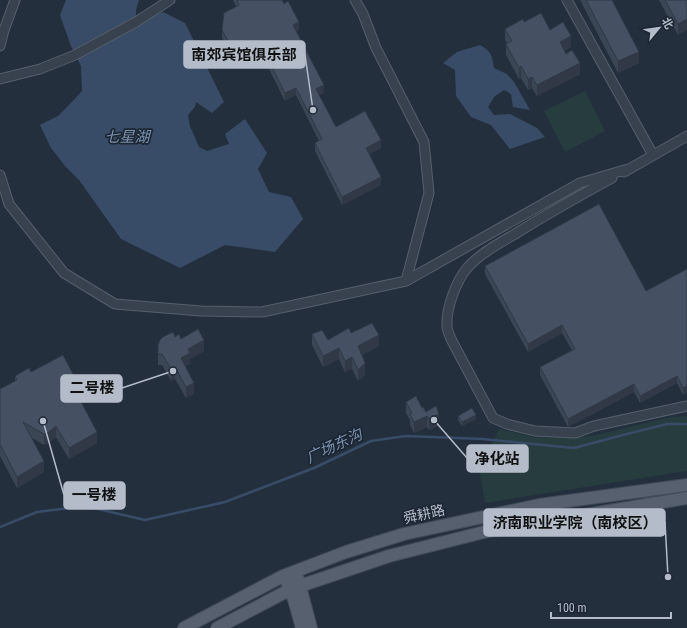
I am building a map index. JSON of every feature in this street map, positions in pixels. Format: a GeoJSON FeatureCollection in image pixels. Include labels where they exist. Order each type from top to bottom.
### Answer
{"type":"FeatureCollection","features":[{"type":"Feature","properties":{"kind":"main road","name":"舜耕路"},"geometry":{"type":"LineString","coordinates":[[184,628],[283,576],[346,552],[404,534],[539,505],[687,484]]}},
{"type":"Feature","properties":{"kind":"main road"},"geometry":{"type":"LineString","coordinates":[[217,628],[295,588],[389,556],[488,531],[687,498]]}},
{"type":"Feature","properties":{"kind":"main road"},"geometry":{"type":"LineString","coordinates":[[297,571],[295,588],[302,628]]}},
{"type":"Feature","properties":{"kind":"main road"},"geometry":{"type":"LineString","coordinates":[[283,576],[295,588],[311,628]]}},
{"type":"Feature","properties":{"kind":"street"},"geometry":{"type":"LineString","coordinates":[[0,46],[15,0]]}},
{"type":"Feature","properties":{"kind":"street"},"geometry":{"type":"LineString","coordinates":[[0,79],[40,69],[75,55],[136,22],[170,0]]}},
{"type":"Feature","properties":{"kind":"street"},"geometry":{"type":"LineString","coordinates":[[355,0],[363,14],[376,48],[424,142],[429,193],[406,281]]}},
{"type":"Feature","properties":{"kind":"street"},"geometry":{"type":"LineString","coordinates":[[567,0],[653,155]]}},
{"type":"Feature","properties":{"kind":"street"},"geometry":{"type":"LineString","coordinates":[[687,136],[543,216],[482,254],[468,267],[455,287],[449,309],[447,327],[452,341],[493,418],[507,424],[536,432],[575,433],[594,426],[687,406]]}},
{"type":"Feature","properties":{"kind":"street"},"geometry":{"type":"LineString","coordinates":[[0,175],[9,204],[64,273],[114,304],[201,311],[262,312],[406,281],[580,183],[628,169]]}},
{"type":"Feature","properties":{"kind":"green space"},"geometry":{"type":"Polygon","coordinates":[[[585,91],[605,131],[565,152],[544,111],[585,91]]]}},
{"type":"Feature","properties":{"kind":"green space"},"geometry":{"type":"Polygon","coordinates":[[[687,416],[687,471],[485,503],[479,468],[499,429],[533,437],[565,438],[592,436],[671,417],[687,416]]]}},
{"type":"Feature","properties":{"kind":"water","name":"七星湖"},"geometry":{"type":"Polygon","coordinates":[[[66,0],[139,0],[136,10],[136,22],[163,12],[185,23],[224,102],[212,113],[196,102],[195,107],[188,115],[190,126],[199,147],[207,151],[229,144],[225,134],[245,119],[267,153],[258,169],[269,192],[291,197],[303,219],[275,252],[225,245],[180,268],[121,239],[79,180],[66,167],[51,148],[40,125],[58,116],[82,91],[81,66],[71,46],[60,15],[66,0]]]}},
{"type":"Feature","properties":{"kind":"water"},"geometry":{"type":"Polygon","coordinates":[[[480,45],[491,55],[494,68],[507,74],[514,82],[530,110],[513,107],[511,94],[504,90],[494,97],[488,107],[494,115],[510,114],[537,128],[545,137],[510,149],[491,125],[471,117],[456,96],[455,70],[443,63],[457,52],[480,45]]]}},
{"type":"Feature","properties":{"kind":"building"},"geometry":{"type":"Polygon","coordinates":[[[237,0],[282,0],[284,4],[288,1],[299,22],[293,25],[324,85],[316,89],[336,127],[365,111],[381,140],[366,148],[381,177],[342,197],[315,143],[322,139],[296,88],[285,93],[263,49],[247,57],[232,48],[222,30],[224,13],[239,5],[237,0]]]}},
{"type":"Feature","properties":{"kind":"building"},"geometry":{"type":"Polygon","coordinates":[[[586,0],[612,0],[639,52],[618,61],[586,0]]]}},
{"type":"Feature","properties":{"kind":"building"},"geometry":{"type":"Polygon","coordinates":[[[665,0],[687,0],[687,19],[678,24],[665,0]]]}},
{"type":"Feature","properties":{"kind":"building"},"geometry":{"type":"Polygon","coordinates":[[[541,13],[550,30],[563,22],[571,36],[560,42],[566,54],[572,50],[580,63],[537,85],[532,77],[528,79],[521,66],[519,68],[506,44],[512,41],[505,29],[523,19],[524,22],[541,13]]]}},
{"type":"Feature","properties":{"kind":"building"},"geometry":{"type":"Polygon","coordinates":[[[599,204],[646,291],[687,269],[687,386],[683,388],[677,376],[640,396],[634,384],[568,419],[540,367],[575,349],[562,325],[528,344],[485,266],[599,204]]]}},
{"type":"Feature","properties":{"kind":"building"},"geometry":{"type":"Polygon","coordinates":[[[372,323],[379,335],[358,346],[365,363],[358,370],[352,357],[345,361],[339,348],[323,356],[312,334],[322,330],[328,340],[349,328],[351,333],[372,323]]]}},
{"type":"Feature","properties":{"kind":"building"},"geometry":{"type":"Polygon","coordinates":[[[198,329],[204,340],[188,349],[190,353],[181,358],[194,383],[186,387],[175,367],[171,369],[162,354],[158,354],[158,345],[163,337],[173,332],[175,337],[179,334],[181,339],[198,329]]]}},
{"type":"Feature","properties":{"kind":"building"},"geometry":{"type":"Polygon","coordinates":[[[63,355],[75,378],[70,381],[97,432],[69,448],[56,426],[44,434],[23,422],[44,461],[17,477],[0,444],[0,389],[17,380],[15,376],[29,368],[31,372],[63,355]]]}},
{"type":"Feature","properties":{"kind":"building"},"geometry":{"type":"Polygon","coordinates":[[[416,396],[422,408],[423,407],[426,412],[436,406],[439,414],[429,419],[427,416],[414,422],[410,414],[412,413],[406,402],[416,396]]]}},
{"type":"Feature","properties":{"kind":"building"},"geometry":{"type":"Polygon","coordinates":[[[472,408],[476,415],[462,422],[458,416],[472,408]]]}},
{"type":"Feature","properties":{"kind":"waterway","name":"广场东沟"},"geometry":{"type":"LineString","coordinates":[[0,527],[37,512],[85,506],[145,520],[225,502],[314,468],[371,441],[406,436],[483,439],[574,448],[667,424],[687,424]]}},
{"type":"Feature","properties":{"kind":"place","name":"南郊宾馆俱乐部"},"geometry":{"type":"Point","coordinates":[313,110]}},
{"type":"Feature","properties":{"kind":"place","name":"二号楼"},"geometry":{"type":"Point","coordinates":[173,371]}},
{"type":"Feature","properties":{"kind":"place","name":"净化站"},"geometry":{"type":"Point","coordinates":[434,420]}},
{"type":"Feature","properties":{"kind":"place","name":"一号楼"},"geometry":{"type":"Point","coordinates":[43,421]}},
{"type":"Feature","properties":{"kind":"place","name":"济南职业学院（南校区）"},"geometry":{"type":"Point","coordinates":[668,577]}}]}
